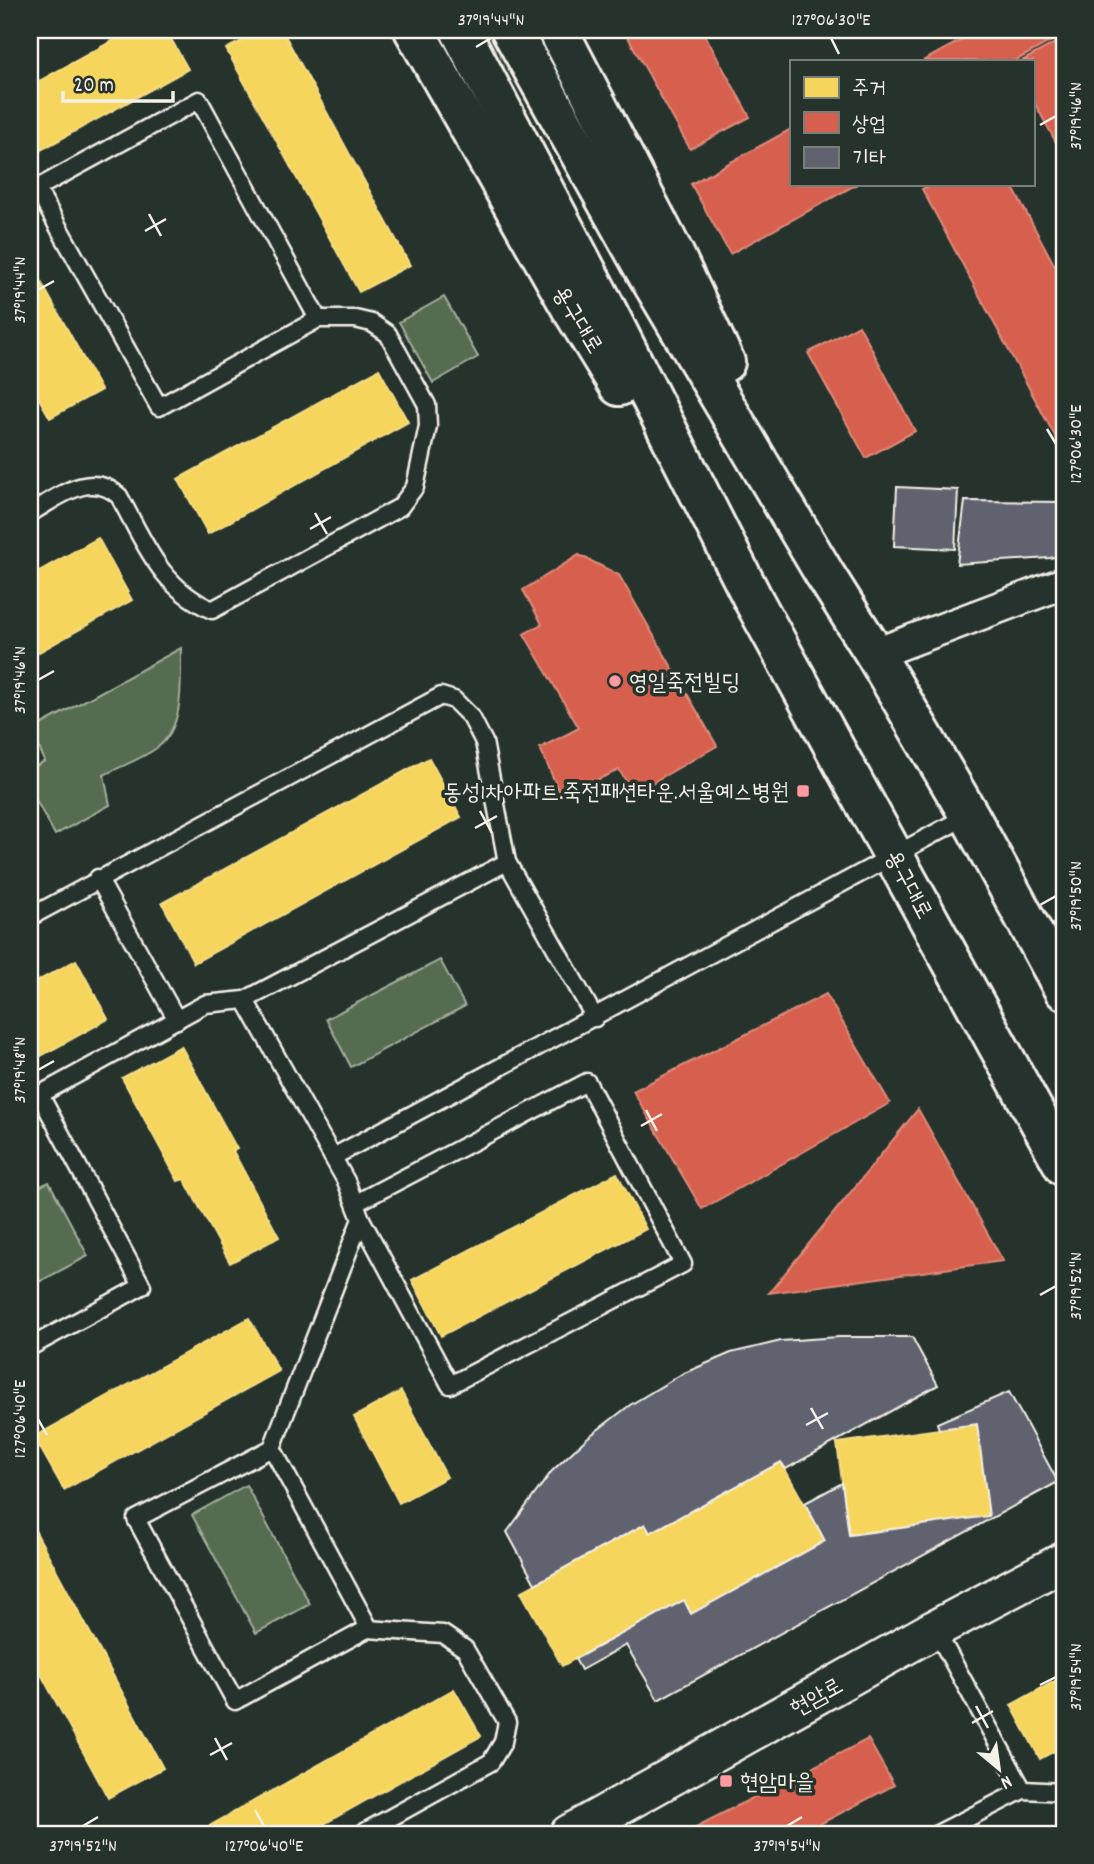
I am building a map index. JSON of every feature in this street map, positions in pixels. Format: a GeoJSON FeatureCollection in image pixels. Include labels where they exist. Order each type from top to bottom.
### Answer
{"type":"FeatureCollection","features":[{"type":"Feature","properties":{"kind":"main road","name":"용구대로"},"geometry":{"type":"LineString","coordinates":[[414,30],[570,306],[755,603]]}},
{"type":"Feature","properties":{"kind":"main road","name":"용구대로"},"geometry":{"type":"LineString","coordinates":[[460,30],[600,297],[755,603],[1064,1166]]}},
{"type":"Feature","properties":{"kind":"main road"},"geometry":{"type":"LineString","coordinates":[[511,30],[645,270],[969,815],[1064,990]]}},
{"type":"Feature","properties":{"kind":"main road"},"geometry":{"type":"LineString","coordinates":[[558,30],[674,254],[824,573]]}},
{"type":"Feature","properties":{"kind":"street"},"geometry":{"type":"LineString","coordinates":[[875,654],[1064,583]]}},
{"type":"Feature","properties":{"kind":"street","name":"현암로"},"geometry":{"type":"LineString","coordinates":[[569,1834],[935,1629],[1064,1561]]}},
{"type":"Feature","properties":{"kind":"lane"},"geometry":{"type":"LineString","coordinates":[[32,508],[87,484],[99,484],[112,489],[119,496],[170,583],[192,601],[212,610],[400,507],[415,487],[428,426],[427,405],[388,334],[372,323],[355,319],[318,318],[159,407],[33,191],[199,100],[318,318]]}},
{"type":"Feature","properties":{"kind":"lane"},"geometry":{"type":"LineString","coordinates":[[30,917],[98,878],[441,696],[454,700],[471,717],[484,742],[507,862],[595,1018]]}},
{"type":"Feature","properties":{"kind":"lane"},"geometry":{"type":"LineString","coordinates":[[333,1157],[969,815]]}},
{"type":"Feature","properties":{"kind":"lane"},"geometry":{"type":"LineString","coordinates":[[30,1347],[142,1286],[35,1097],[205,1004],[245,1000],[507,862]]}},
{"type":"Feature","properties":{"kind":"lane"},"geometry":{"type":"LineString","coordinates":[[98,878],[177,1020]]}},
{"type":"Feature","properties":{"kind":"lane"},"geometry":{"type":"LineString","coordinates":[[245,1000],[333,1157],[356,1203],[360,1219],[450,1385],[683,1264],[587,1082],[356,1203]]}},
{"type":"Feature","properties":{"kind":"lane"},"geometry":{"type":"LineString","coordinates":[[360,1219],[272,1448],[136,1519],[235,1701],[367,1629],[443,1634],[465,1649],[507,1722],[503,1742],[491,1762],[361,1834]]}},
{"type":"Feature","properties":{"kind":"lane"},"geometry":{"type":"LineString","coordinates":[[272,1448],[369,1628],[367,1629]]}},
{"type":"Feature","properties":{"kind":"lane"},"geometry":{"type":"LineString","coordinates":[[935,1629],[1023,1790]]}},
{"type":"Feature","properties":{"kind":"lane"},"geometry":{"type":"LineString","coordinates":[[937,1834],[969,1826],[1023,1790],[1064,1792]]}},
{"type":"Feature","properties":{"kind":"green space"},"geometry":{"type":"Polygon","coordinates":[[[444,297],[478,357],[433,383],[399,322],[444,297]]]}},
{"type":"Feature","properties":{"kind":"green space"},"geometry":{"type":"Polygon","coordinates":[[[181,648],[180,701],[167,738],[152,751],[104,775],[110,805],[55,835],[30,789],[30,769],[45,761],[31,730],[181,648]]]}},
{"type":"Feature","properties":{"kind":"green space"},"geometry":{"type":"Polygon","coordinates":[[[440,960],[465,1006],[351,1067],[326,1019],[440,960]]]}},
{"type":"Feature","properties":{"kind":"green space"},"geometry":{"type":"Polygon","coordinates":[[[49,1182],[88,1256],[39,1282],[30,1264],[30,1191],[49,1182]]]}},
{"type":"Feature","properties":{"kind":"green space"},"geometry":{"type":"Polygon","coordinates":[[[246,1485],[310,1604],[256,1633],[192,1515],[246,1485]]]}},
{"type":"Feature","properties":{"kind":"building: 주거"},"geometry":{"type":"Polygon","coordinates":[[[132,30],[166,30],[188,69],[30,156],[30,86],[132,30]]]}},
{"type":"Feature","properties":{"kind":"building: 주거"},"geometry":{"type":"Polygon","coordinates":[[[263,30],[282,30],[410,265],[359,292],[226,49],[263,30]]]}},
{"type":"Feature","properties":{"kind":"building: 주거"},"geometry":{"type":"Polygon","coordinates":[[[30,262],[101,390],[50,418],[30,383],[30,262]]]}},
{"type":"Feature","properties":{"kind":"building: 주거"},"geometry":{"type":"Polygon","coordinates":[[[379,369],[408,422],[208,534],[178,479],[379,369]]]}},
{"type":"Feature","properties":{"kind":"building: 주거"},"geometry":{"type":"Polygon","coordinates":[[[98,538],[132,600],[30,657],[30,576],[98,538]]]}},
{"type":"Feature","properties":{"kind":"building: 주거"},"geometry":{"type":"Polygon","coordinates":[[[429,758],[461,817],[194,963],[162,903],[429,758]]]}},
{"type":"Feature","properties":{"kind":"building: 주거"},"geometry":{"type":"Polygon","coordinates":[[[76,960],[108,1019],[30,1062],[30,985],[76,960]]]}},
{"type":"Feature","properties":{"kind":"building: 주거"},"geometry":{"type":"Polygon","coordinates":[[[181,1046],[237,1149],[233,1151],[279,1237],[230,1263],[184,1179],[178,1181],[122,1078],[181,1046]]]}},
{"type":"Feature","properties":{"kind":"building: 주거"},"geometry":{"type":"Polygon","coordinates":[[[617,1173],[646,1229],[441,1336],[412,1280],[617,1173]]]}},
{"type":"Feature","properties":{"kind":"building: 주거"},"geometry":{"type":"Polygon","coordinates":[[[249,1318],[279,1371],[64,1490],[34,1437],[249,1318]]]}},
{"type":"Feature","properties":{"kind":"building: 주거"},"geometry":{"type":"Polygon","coordinates":[[[401,1391],[447,1477],[399,1503],[354,1417],[401,1391]]]}},
{"type":"Feature","properties":{"kind":"building: 주거"},"geometry":{"type":"Polygon","coordinates":[[[977,1424],[989,1516],[849,1535],[837,1443],[977,1424]]]}},
{"type":"Feature","properties":{"kind":"building: 주거"},"geometry":{"type":"Polygon","coordinates":[[[781,1462],[825,1541],[691,1614],[684,1600],[562,1666],[521,1592],[645,1524],[650,1533],[781,1462]]]}},
{"type":"Feature","properties":{"kind":"building: 주거"},"geometry":{"type":"Polygon","coordinates":[[[30,1521],[163,1768],[108,1798],[30,1654],[30,1521]]]}},
{"type":"Feature","properties":{"kind":"building: 주거"},"geometry":{"type":"Polygon","coordinates":[[[1064,1676],[1064,1746],[1040,1759],[1011,1705],[1064,1676]]]}},
{"type":"Feature","properties":{"kind":"building: 주거"},"geometry":{"type":"Polygon","coordinates":[[[454,1689],[481,1736],[306,1834],[195,1834],[454,1689]]]}},
{"type":"Feature","properties":{"kind":"building: 상업"},"geometry":{"type":"Polygon","coordinates":[[[624,30],[702,30],[750,117],[690,149],[624,30]]]}},
{"type":"Feature","properties":{"kind":"building: 상업"},"geometry":{"type":"Polygon","coordinates":[[[980,30],[1064,30],[1064,34],[1017,60],[925,60],[980,30]]]}},
{"type":"Feature","properties":{"kind":"building: 상업"},"geometry":{"type":"Polygon","coordinates":[[[1064,38],[1064,157],[1034,102],[1034,60],[1024,60],[1064,38]]]}},
{"type":"Feature","properties":{"kind":"building: 상업"},"geometry":{"type":"Polygon","coordinates":[[[790,130],[790,186],[853,186],[730,254],[691,184],[790,130]]]}},
{"type":"Feature","properties":{"kind":"building: 상업"},"geometry":{"type":"Polygon","coordinates":[[[929,186],[1012,186],[1064,283],[1064,453],[922,189],[929,186]]]}},
{"type":"Feature","properties":{"kind":"building: 상업"},"geometry":{"type":"Polygon","coordinates":[[[859,325],[915,431],[866,458],[808,353],[859,325]]]}},
{"type":"Feature","properties":{"kind":"building: 상업","name":"영일죽전빌딩"},"geometry":{"type":"Polygon","coordinates":[[[579,555],[619,575],[717,746],[634,793],[619,770],[561,796],[540,748],[579,728],[524,634],[542,624],[523,590],[579,555]]]}},
{"type":"Feature","properties":{"kind":"building: 상업"},"geometry":{"type":"Polygon","coordinates":[[[826,994],[890,1103],[702,1209],[633,1091],[826,994]]]}},
{"type":"Feature","properties":{"kind":"building: 상업"},"geometry":{"type":"Polygon","coordinates":[[[918,1109],[1003,1261],[769,1293],[918,1109]]]}},
{"type":"Feature","properties":{"kind":"building: 상업"},"geometry":{"type":"Polygon","coordinates":[[[868,1739],[894,1785],[801,1834],[682,1834],[868,1739]]]}},
{"type":"Feature","properties":{"kind":"building: 기타"},"geometry":{"type":"Polygon","coordinates":[[[897,487],[958,490],[955,549],[894,546],[897,487]]]}},
{"type":"Feature","properties":{"kind":"building: 기타"},"geometry":{"type":"Polygon","coordinates":[[[965,501],[1064,502],[1064,555],[957,564],[965,501]]]}},
{"type":"Feature","properties":{"kind":"building: 기타"},"geometry":{"type":"Polygon","coordinates":[[[839,1337],[912,1337],[938,1385],[786,1469],[781,1462],[650,1533],[645,1524],[535,1584],[507,1532],[552,1471],[587,1438],[630,1405],[682,1374],[731,1353],[781,1341],[839,1337]]]}},
{"type":"Feature","properties":{"kind":"building: 기타"},"geometry":{"type":"Polygon","coordinates":[[[1009,1392],[1058,1482],[658,1700],[626,1645],[581,1670],[575,1659],[684,1600],[691,1614],[825,1541],[805,1503],[842,1483],[849,1535],[989,1516],[977,1424],[939,1429],[937,1423],[1009,1392]]]}},
{"type":"Feature","properties":{"kind":"place","name":"영일죽전빌딩"},"geometry":{"type":"Point","coordinates":[615,681]}},
{"type":"Feature","properties":{"kind":"place","name":"동성1차아파트.죽전패션타운.서울예스병원"},"geometry":{"type":"Point","coordinates":[803,791]}},
{"type":"Feature","properties":{"kind":"place","name":"현암마을"},"geometry":{"type":"Point","coordinates":[726,1781]}}]}
